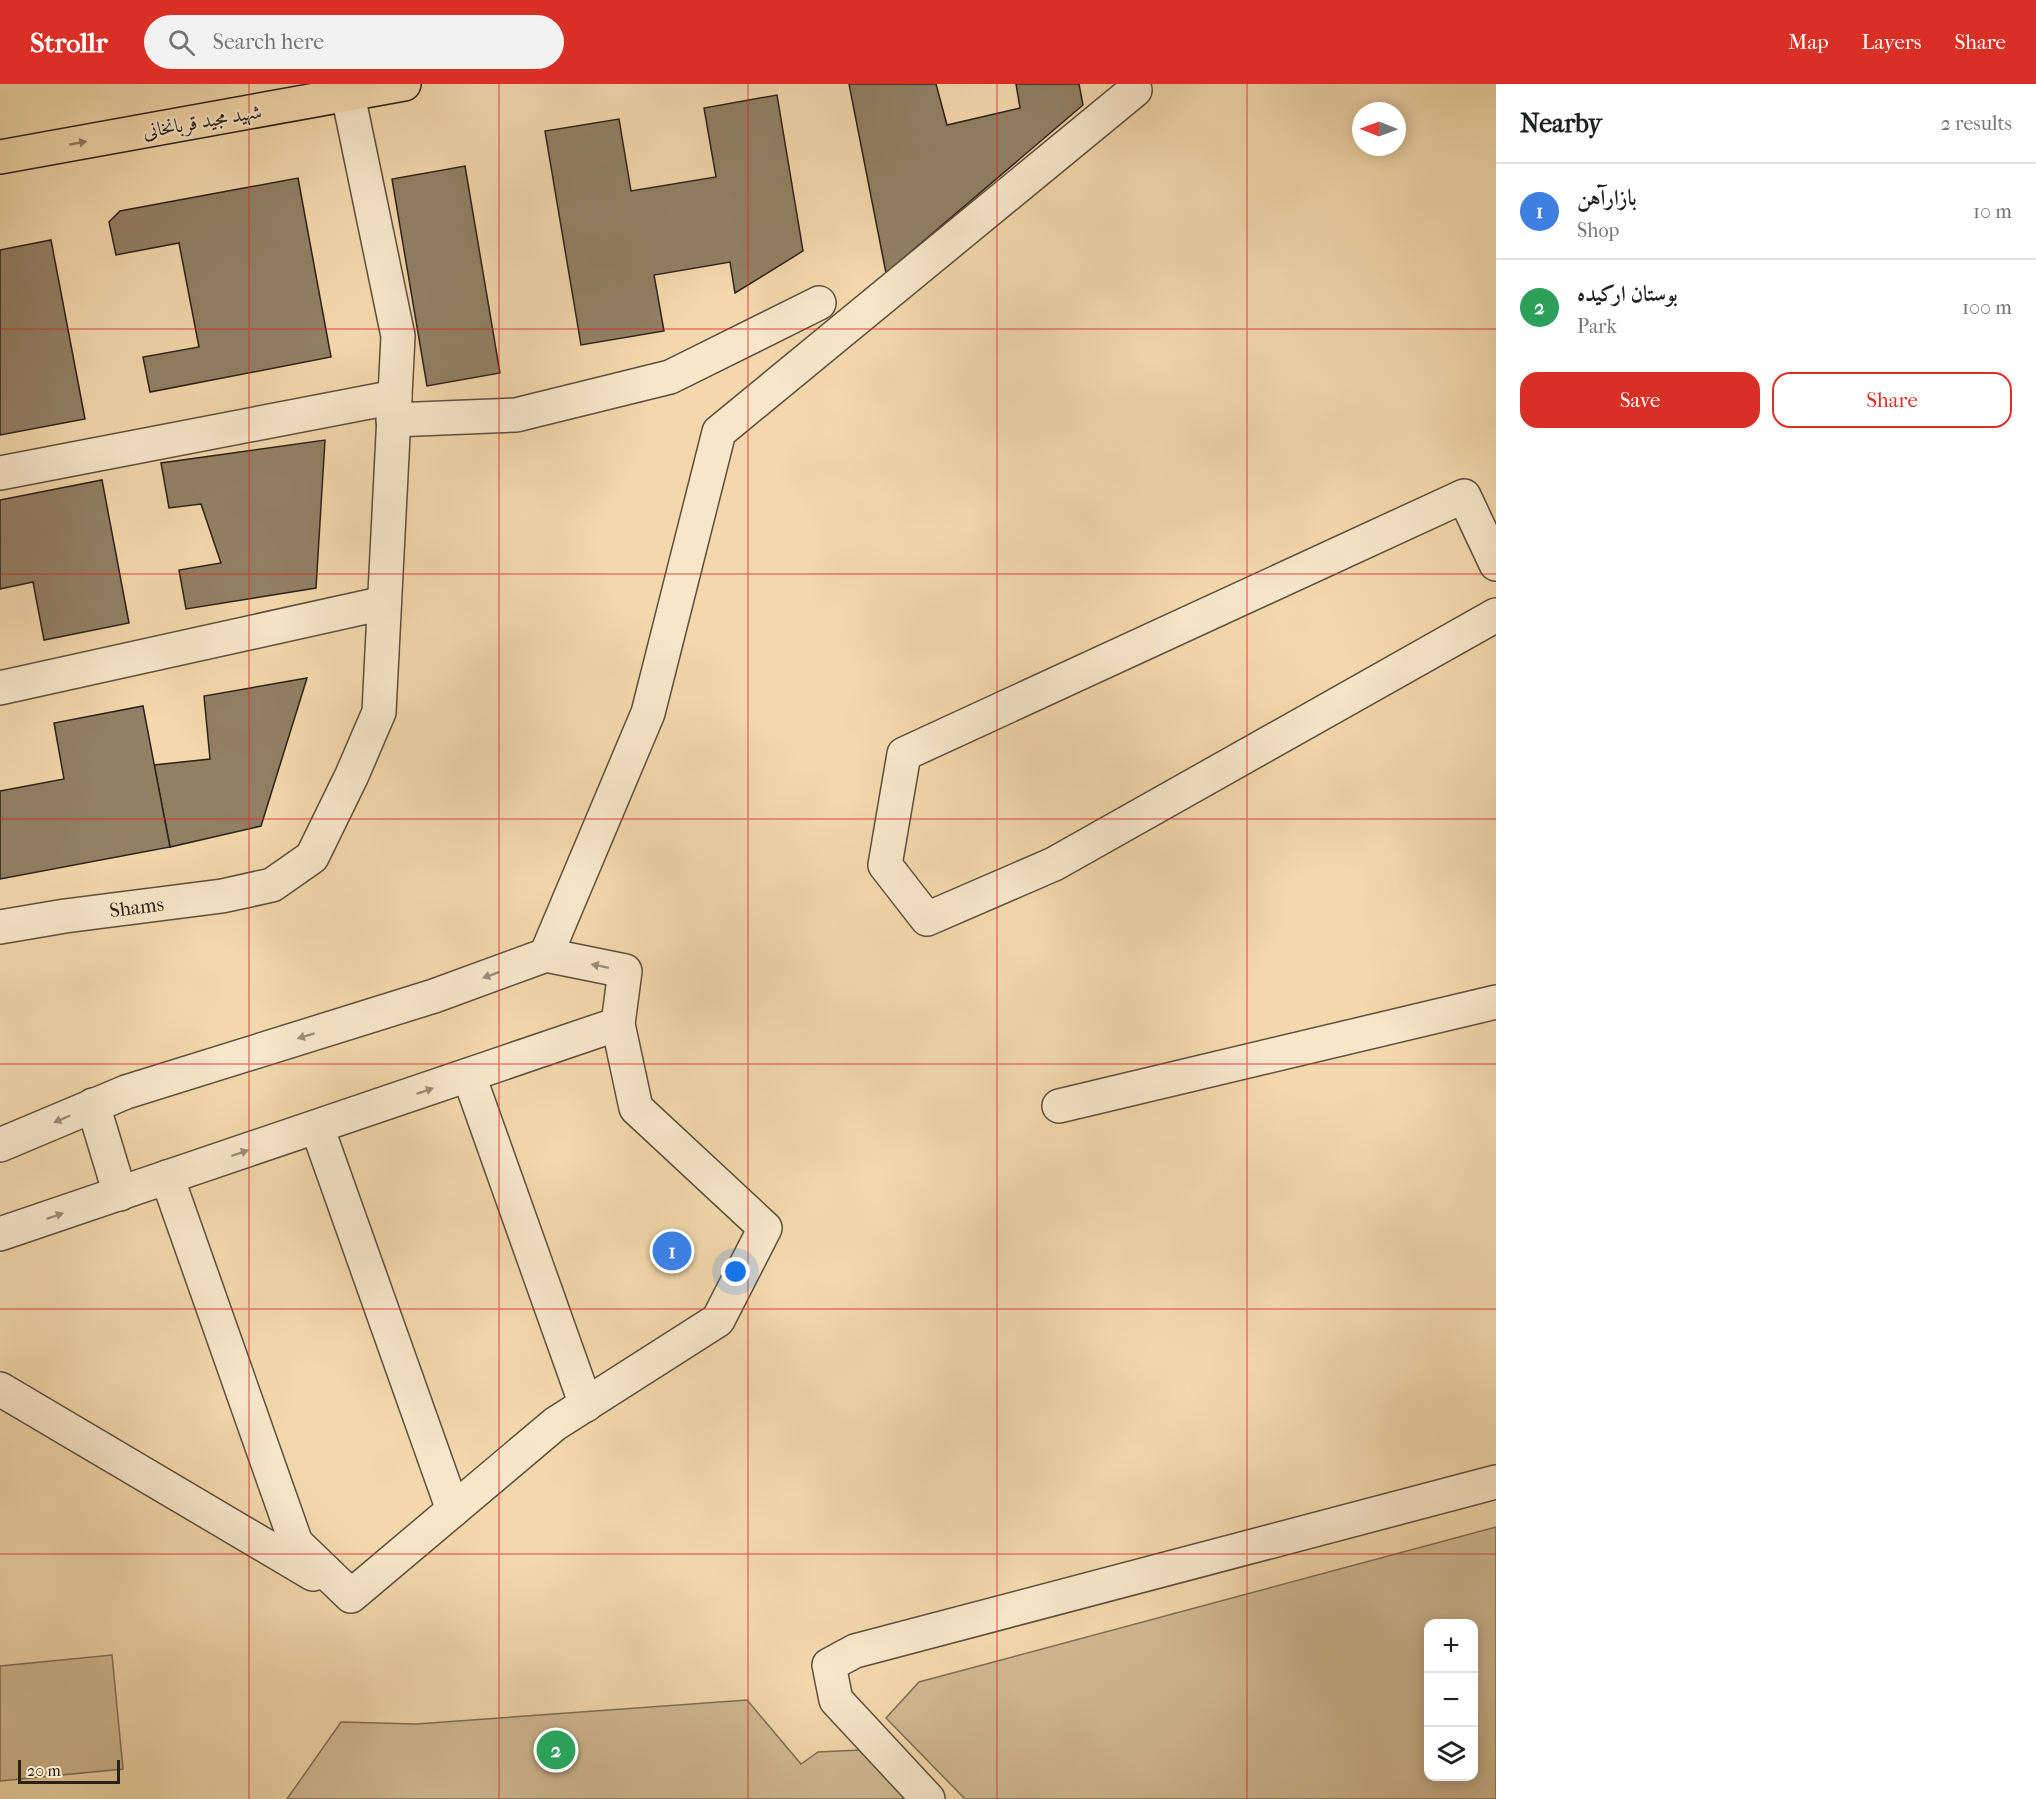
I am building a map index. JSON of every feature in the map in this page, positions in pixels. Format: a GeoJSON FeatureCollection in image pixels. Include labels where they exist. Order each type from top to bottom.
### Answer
{"type":"FeatureCollection","features":[{"type":"Feature","properties":{"kind":"main road","name":"شهید مجید قربانخانی"},"geometry":{"type":"LineString","coordinates":[[0,157],[270,97],[404,84]]}},
{"type":"Feature","properties":{"kind":"lane"},"geometry":{"type":"LineString","coordinates":[[0,688],[384,603],[398,336],[347,89]]}},
{"type":"Feature","properties":{"kind":"lane"},"geometry":{"type":"LineString","coordinates":[[546,955],[648,713],[719,432],[1135,90]]}},
{"type":"Feature","properties":{"kind":"lane"},"geometry":{"type":"LineString","coordinates":[[0,167],[40,149]]}},
{"type":"Feature","properties":{"kind":"lane"},"geometry":{"type":"LineString","coordinates":[[0,473],[394,409],[516,415],[669,376],[819,303]]}},
{"type":"Feature","properties":{"kind":"lane"},"geometry":{"type":"LineString","coordinates":[[1496,564],[1464,496],[904,754],[885,865],[927,919],[1054,864],[1496,615]]}},
{"type":"Feature","properties":{"kind":"lane","name":"Shams"},"geometry":{"type":"LineString","coordinates":[[0,927],[65,916],[222,896],[272,885],[312,856],[352,775],[378,712],[384,603]]}},
{"type":"Feature","properties":{"kind":"lane"},"geometry":{"type":"LineString","coordinates":[[0,1145],[126,1092],[434,996],[546,955],[625,971],[618,1024],[636,1108],[765,1228],[718,1320],[555,1424],[351,1596]]}},
{"type":"Feature","properties":{"kind":"lane"},"geometry":{"type":"LineString","coordinates":[[1059,1107],[1496,1002]]}},
{"type":"Feature","properties":{"kind":"lane"},"geometry":{"type":"LineString","coordinates":[[0,1234],[618,1024]]}},
{"type":"Feature","properties":{"kind":"lane"},"geometry":{"type":"LineString","coordinates":[[468,1076],[586,1405]]}},
{"type":"Feature","properties":{"kind":"lane"},"geometry":{"type":"LineString","coordinates":[[93,1105],[120,1194]]}},
{"type":"Feature","properties":{"kind":"lane"},"geometry":{"type":"LineString","coordinates":[[317,1127],[453,1510]]}},
{"type":"Feature","properties":{"kind":"lane"},"geometry":{"type":"LineString","coordinates":[[167,1178],[296,1543],[351,1596]]}},
{"type":"Feature","properties":{"kind":"lane"},"geometry":{"type":"LineString","coordinates":[[0,1389],[351,1596]]}},
{"type":"Feature","properties":{"kind":"lane"},"geometry":{"type":"LineString","coordinates":[[928,1799],[836,1700],[829,1665],[855,1651],[1496,1482]]}},
{"type":"Feature","properties":{"kind":"shaded area"},"geometry":{"type":"Polygon","coordinates":[[[1496,1527],[1496,1799],[965,1799],[886,1718],[919,1682],[1496,1527]]]}},
{"type":"Feature","properties":{"kind":"shaded area"},"geometry":{"type":"Polygon","coordinates":[[[112,1655],[123,1769],[0,1781],[0,1666],[112,1655]]]}},
{"type":"Feature","properties":{"kind":"shaded area"},"geometry":{"type":"Polygon","coordinates":[[[747,1700],[801,1764],[818,1752],[881,1749],[921,1799],[287,1799],[341,1722],[416,1724],[747,1700]]]}},
{"type":"Feature","properties":{"kind":"building"},"geometry":{"type":"Polygon","coordinates":[[[849,84],[936,84],[947,125],[1020,108],[1016,84],[1079,84],[1083,105],[886,273],[849,84]]]}},
{"type":"Feature","properties":{"kind":"building"},"geometry":{"type":"Polygon","coordinates":[[[777,95],[803,251],[735,293],[730,262],[654,275],[664,331],[581,345],[545,131],[619,119],[631,191],[716,177],[704,108],[777,95]]]}},
{"type":"Feature","properties":{"kind":"building"},"geometry":{"type":"Polygon","coordinates":[[[465,166],[500,373],[427,386],[392,179],[465,166]]]}},
{"type":"Feature","properties":{"kind":"building"},"geometry":{"type":"Polygon","coordinates":[[[298,178],[331,357],[150,392],[143,357],[199,347],[179,243],[116,255],[109,222],[120,211],[298,178]]]}},
{"type":"Feature","properties":{"kind":"building"},"geometry":{"type":"Polygon","coordinates":[[[51,240],[85,419],[0,435],[0,250],[51,240]]]}},
{"type":"Feature","properties":{"kind":"building"},"geometry":{"type":"Polygon","coordinates":[[[325,440],[316,588],[186,609],[179,570],[221,563],[201,504],[169,508],[161,463],[325,440]]]}},
{"type":"Feature","properties":{"kind":"building"},"geometry":{"type":"Polygon","coordinates":[[[102,480],[129,623],[44,640],[33,582],[0,589],[0,500],[102,480]]]}},
{"type":"Feature","properties":{"kind":"building"},"geometry":{"type":"Polygon","coordinates":[[[307,678],[261,826],[170,847],[154,765],[210,759],[204,696],[307,678]]]}},
{"type":"Feature","properties":{"kind":"building"},"geometry":{"type":"Polygon","coordinates":[[[143,706],[170,847],[0,879],[0,791],[64,779],[54,723],[143,706]]]}},
{"type":"Feature","properties":{"kind":"place","name":"بازارآهن"},"geometry":{"type":"Point","coordinates":[672,1251]}},
{"type":"Feature","properties":{"kind":"place","name":"بوستان ارکیده"},"geometry":{"type":"Point","coordinates":[556,1750]}}]}
